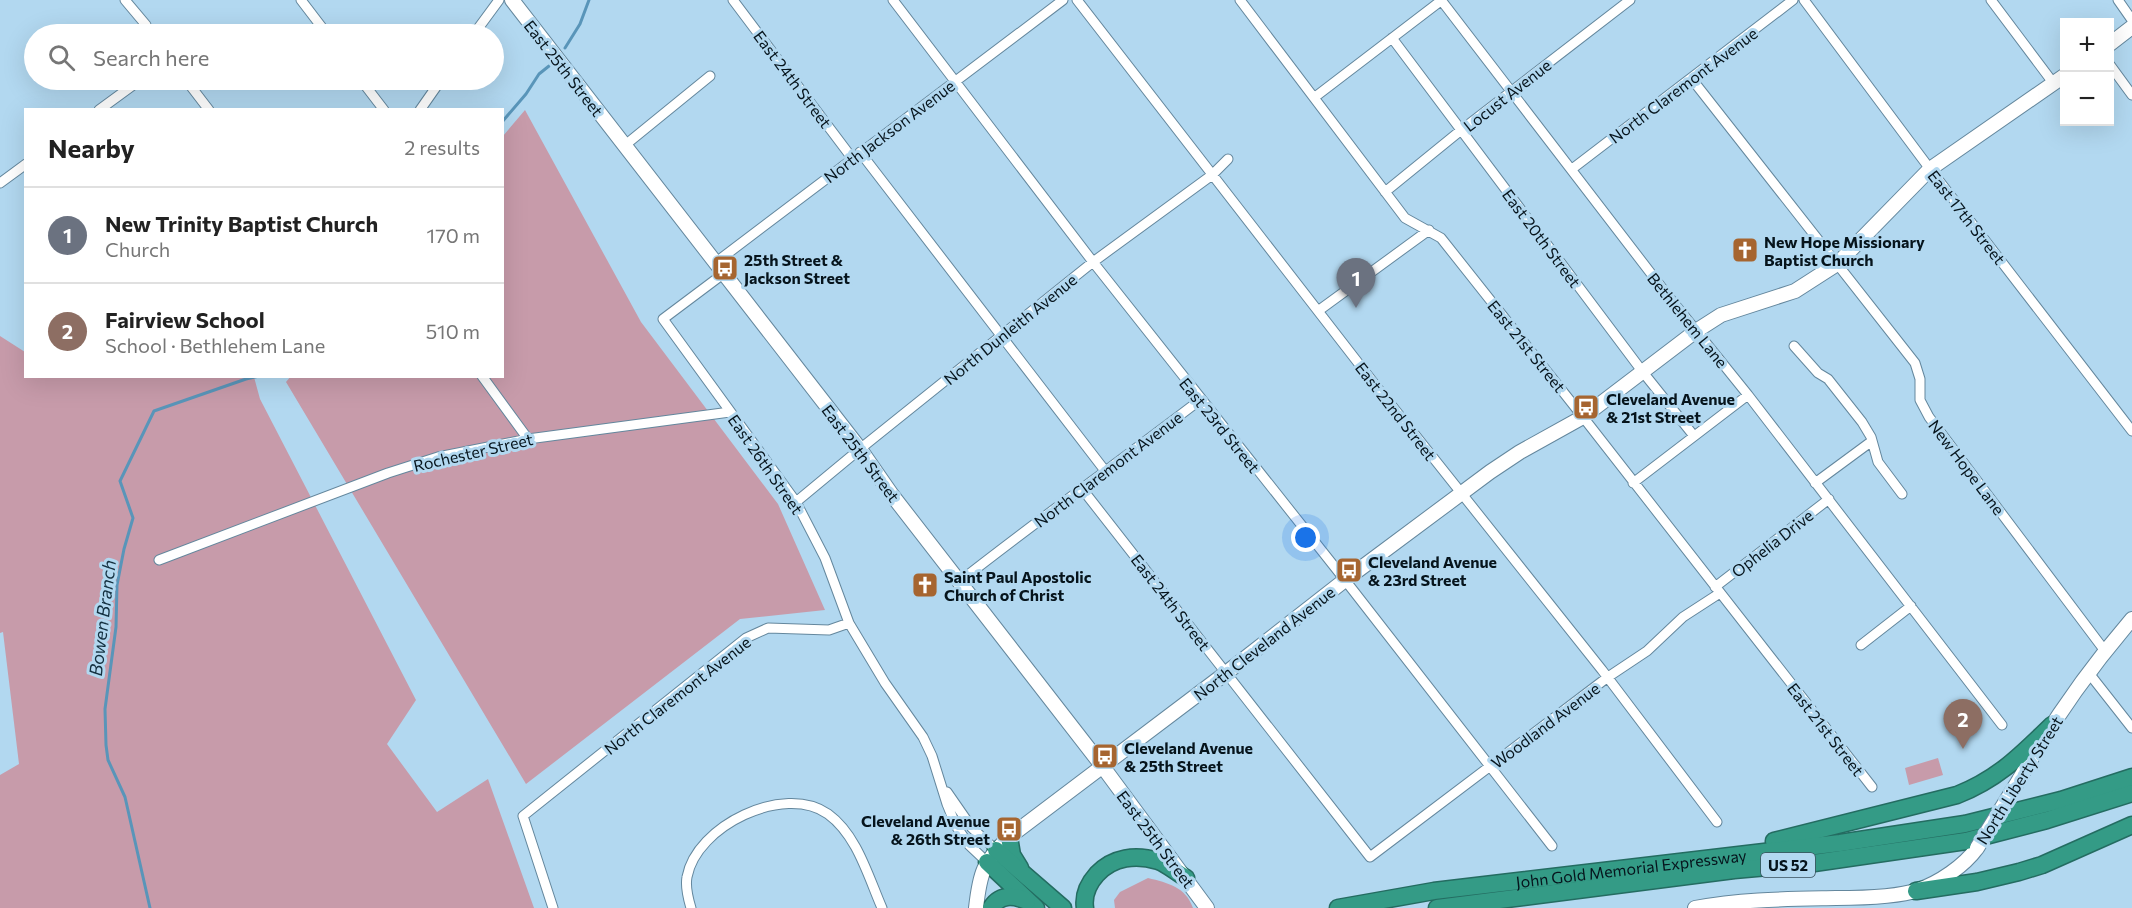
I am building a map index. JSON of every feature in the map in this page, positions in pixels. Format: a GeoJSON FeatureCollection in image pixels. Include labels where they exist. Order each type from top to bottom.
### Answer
{"type":"FeatureCollection","features":[{"type":"Feature","properties":{"kind":"highway"},"geometry":{"type":"LineString","coordinates":[[1707,858],[1967,791],[1994,777],[2013,763],[2052,725]]}},
{"type":"Feature","properties":{"kind":"highway","name":"John Gold Memorial Expressway"},"geometry":{"type":"LineString","coordinates":[[1338,908],[1434,891],[1840,843],[1965,824],[2061,800],[2132,777]]}},
{"type":"Feature","properties":{"kind":"highway","name":"John Gold Memorial Expressway"},"geometry":{"type":"LineString","coordinates":[[1437,908],[1734,870],[1814,863],[1966,841],[2047,820],[2132,794]]}},
{"type":"Feature","properties":{"kind":"highway"},"geometry":{"type":"LineString","coordinates":[[1916,891],[1977,882],[2042,865],[2132,825]]}},
{"type":"Feature","properties":{"kind":"highway"},"geometry":{"type":"LineString","coordinates":[[1010,837],[1012,855],[1028,878]]}},
{"type":"Feature","properties":{"kind":"highway"},"geometry":{"type":"LineString","coordinates":[[992,856],[1028,878],[1063,908]]}},
{"type":"Feature","properties":{"kind":"highway"},"geometry":{"type":"LineString","coordinates":[[992,856],[1033,905]]}},
{"type":"Feature","properties":{"kind":"highway"},"geometry":{"type":"LineString","coordinates":[[1085,908],[1084,899],[1092,879],[1101,870],[1122,858],[1159,861],[1186,878]]}},
{"type":"Feature","properties":{"kind":"highway"},"geometry":{"type":"LineString","coordinates":[[991,908],[1004,897],[1021,898],[1033,905]]}},
{"type":"Feature","properties":{"kind":"street"},"geometry":{"type":"LineString","coordinates":[[125,0],[144,24]]}},
{"type":"Feature","properties":{"kind":"street"},"geometry":{"type":"LineString","coordinates":[[301,0],[319,24]]}},
{"type":"Feature","properties":{"kind":"street"},"geometry":{"type":"LineString","coordinates":[[481,24],[499,0]]}},
{"type":"Feature","properties":{"kind":"street","name":"East 25th Street"},"geometry":{"type":"LineString","coordinates":[[512,0],[860,449],[892,495],[1102,767],[1207,908]]}},
{"type":"Feature","properties":{"kind":"street","name":"East 24th Street"},"geometry":{"type":"LineString","coordinates":[[733,0],[1106,472]]}},
{"type":"Feature","properties":{"kind":"street","name":"East 23rd Street"},"geometry":{"type":"LineString","coordinates":[[893,0],[1200,400],[1345,580],[1552,846]]}},
{"type":"Feature","properties":{"kind":"street","name":"North Jackson Avenue"},"geometry":{"type":"LineString","coordinates":[[663,319],[719,269],[856,155],[1063,0]]}},
{"type":"Feature","properties":{"kind":"street","name":"East 22nd Street"},"geometry":{"type":"LineString","coordinates":[[1077,0],[1318,311],[1608,677],[1717,822]]}},
{"type":"Feature","properties":{"kind":"street","name":"East 21st Street"},"geometry":{"type":"LineString","coordinates":[[1240,0],[1405,218],[1441,238],[1872,787]]}},
{"type":"Feature","properties":{"kind":"street"},"geometry":{"type":"LineString","coordinates":[[1315,97],[1442,0]]}},
{"type":"Feature","properties":{"kind":"street","name":"Bethlehem Lane"},"geometry":{"type":"LineString","coordinates":[[1442,0],[2002,724]]}},
{"type":"Feature","properties":{"kind":"street","name":"Locust Avenue"},"geometry":{"type":"LineString","coordinates":[[1385,192],[1630,0]]}},
{"type":"Feature","properties":{"kind":"street","name":"North Claremont Avenue"},"geometry":{"type":"LineString","coordinates":[[1572,170],[1793,0]]}},
{"type":"Feature","properties":{"kind":"street","name":"East 17th Street"},"geometry":{"type":"LineString","coordinates":[[1804,0],[1930,170],[2128,419],[2132,431]]}},
{"type":"Feature","properties":{"kind":"street"},"geometry":{"type":"LineString","coordinates":[[1991,0],[2059,80]]}},
{"type":"Feature","properties":{"kind":"street"},"geometry":{"type":"LineString","coordinates":[[2118,0],[2132,20]]}},
{"type":"Feature","properties":{"kind":"street"},"geometry":{"type":"LineString","coordinates":[[2114,41],[2132,27]]}},
{"type":"Feature","properties":{"kind":"street","name":"East 20th Street"},"geometry":{"type":"LineString","coordinates":[[1392,38],[1642,371],[1694,436]]}},
{"type":"Feature","properties":{"kind":"street"},"geometry":{"type":"LineString","coordinates":[[2114,72],[2132,95]]}},
{"type":"Feature","properties":{"kind":"street"},"geometry":{"type":"LineString","coordinates":[[624,146],[711,76]]}},
{"type":"Feature","properties":{"kind":"street","name":"New Hope Lane"},"geometry":{"type":"LineString","coordinates":[[1691,78],[1916,363],[1920,379],[1920,400],[1929,417],[2105,651]]}},
{"type":"Feature","properties":{"kind":"street","name":"North Cleveland Avenue"},"geometry":{"type":"LineString","coordinates":[[992,856],[1010,837],[1461,493],[1520,452],[1583,417],[1696,331],[1721,315],[1795,291],[1837,264],[1930,170],[2059,80]]}},
{"type":"Feature","properties":{"kind":"street"},"geometry":{"type":"LineString","coordinates":[[102,108],[126,90]]}},
{"type":"Feature","properties":{"kind":"street"},"geometry":{"type":"LineString","coordinates":[[194,90],[207,108]]}},
{"type":"Feature","properties":{"kind":"street"},"geometry":{"type":"LineString","coordinates":[[369,90],[382,108]]}},
{"type":"Feature","properties":{"kind":"street"},"geometry":{"type":"LineString","coordinates":[[421,108],[434,90]]}},
{"type":"Feature","properties":{"kind":"street","name":"North Dunleith Avenue"},"geometry":{"type":"LineString","coordinates":[[796,502],[1093,262],[1212,175],[1228,159]]}},
{"type":"Feature","properties":{"kind":"street"},"geometry":{"type":"LineString","coordinates":[[0,183],[24,165]]}},
{"type":"Feature","properties":{"kind":"street"},"geometry":{"type":"LineString","coordinates":[[1318,311],[1430,231]]}},
{"type":"Feature","properties":{"kind":"street","name":"East 26th Street"},"geometry":{"type":"LineString","coordinates":[[663,319],[796,502],[825,558],[849,623],[885,683],[923,737],[939,776]]}},
{"type":"Feature","properties":{"kind":"street"},"geometry":{"type":"LineString","coordinates":[[1794,346],[1818,373],[1828,379],[1862,422],[1872,441],[1878,462],[1902,494]]}},
{"type":"Feature","properties":{"kind":"street"},"geometry":{"type":"LineString","coordinates":[[483,378],[528,439]]}},
{"type":"Feature","properties":{"kind":"street"},"geometry":{"type":"LineString","coordinates":[[1633,483],[1748,395]]}},
{"type":"Feature","properties":{"kind":"street","name":"North Claremont Avenue"},"geometry":{"type":"LineString","coordinates":[[958,582],[1200,400]]}},
{"type":"Feature","properties":{"kind":"street","name":"Rochester Street"},"geometry":{"type":"LineString","coordinates":[[159,560],[428,460],[528,439],[730,412]]}},
{"type":"Feature","properties":{"kind":"street"},"geometry":{"type":"LineString","coordinates":[[1815,483],[1872,441]]}},
{"type":"Feature","properties":{"kind":"street","name":"East 24th Street"},"geometry":{"type":"LineString","coordinates":[[1083,490],[1370,857]]}},
{"type":"Feature","properties":{"kind":"street","name":"Ophelia Drive"},"geometry":{"type":"LineString","coordinates":[[1718,590],[1829,499]]}},
{"type":"Feature","properties":{"kind":"street","name":"Woodland Avenue"},"geometry":{"type":"LineString","coordinates":[[1370,857],[1608,677],[1647,651],[1683,617],[1718,590]]}},
{"type":"Feature","properties":{"kind":"street"},"geometry":{"type":"LineString","coordinates":[[1861,645],[1911,606]]}},
{"type":"Feature","properties":{"kind":"street","name":"North Liberty Street"},"geometry":{"type":"LineString","coordinates":[[1700,908],[1755,900],[1862,898],[1916,891],[1943,878],[1977,848],[2052,725],[2088,672],[2132,619]]}},
{"type":"Feature","properties":{"kind":"street","name":"North Claremont Avenue"},"geometry":{"type":"LineString","coordinates":[[553,908],[523,816],[746,638],[768,628],[829,630],[849,623]]}},
{"type":"Feature","properties":{"kind":"street"},"geometry":{"type":"LineString","coordinates":[[2088,672],[2132,728]]}},
{"type":"Feature","properties":{"kind":"street"},"geometry":{"type":"LineString","coordinates":[[939,776],[956,826],[969,845],[992,856]]}},
{"type":"Feature","properties":{"kind":"street"},"geometry":{"type":"LineString","coordinates":[[939,776],[951,798],[992,856],[985,899],[986,908]]}},
{"type":"Feature","properties":{"kind":"street"},"geometry":{"type":"LineString","coordinates":[[691,908],[686,889],[687,876],[696,854],[712,834],[740,817],[759,809],[792,804],[820,810],[843,827],[858,852],[882,908]]}},
{"type":"Feature","properties":{"kind":"street"},"geometry":{"type":"LineString","coordinates":[[976,908],[978,883],[992,856]]}},
{"type":"Feature","properties":{"kind":"shaded area"},"geometry":{"type":"Polygon","coordinates":[[[525,110],[641,322],[778,504],[825,610],[740,619],[526,784],[286,382],[289,378],[504,378],[504,135],[525,110]]]}},
{"type":"Feature","properties":{"kind":"shaded area"},"geometry":{"type":"Polygon","coordinates":[[[0,336],[24,351],[24,378],[254,378],[260,399],[416,700],[387,744],[437,812],[488,779],[534,908],[0,908],[0,775],[19,764],[3,632],[0,633],[0,336]]]}},
{"type":"Feature","properties":{"kind":"shaded area"},"geometry":{"type":"Polygon","coordinates":[[[1938,758],[1943,775],[1909,785],[1905,768],[1938,758]]]}},
{"type":"Feature","properties":{"kind":"shaded area"},"geometry":{"type":"Polygon","coordinates":[[[1148,878],[1169,884],[1181,891],[1193,908],[1115,908],[1114,900],[1120,892],[1148,878]]]}},
{"type":"Feature","properties":{"kind":"waterway","name":"Bowen Branch"},"geometry":{"type":"LineString","coordinates":[[565,48],[580,24],[589,0]]}},
{"type":"Feature","properties":{"kind":"waterway","name":"Bowen Branch"},"geometry":{"type":"LineString","coordinates":[[504,120],[526,94],[539,74],[549,66]]}},
{"type":"Feature","properties":{"kind":"waterway","name":"Bowen Branch"},"geometry":{"type":"LineString","coordinates":[[150,908],[125,797],[108,760],[106,745],[105,709],[116,627],[117,585],[133,518],[120,481],[154,411],[250,378]]}},
{"type":"Feature","properties":{"kind":"place","name":"New Hope Missionary Baptist Church"},"geometry":{"type":"Point","coordinates":[1745,250]}},
{"type":"Feature","properties":{"kind":"place","name":"25th Street & Jackson Street"},"geometry":{"type":"Point","coordinates":[725,268]}},
{"type":"Feature","properties":{"kind":"place","name":"New Trinity Baptist Church"},"geometry":{"type":"Point","coordinates":[1356,308]}},
{"type":"Feature","properties":{"kind":"place","name":"Cleveland Avenue & 21st Street"},"geometry":{"type":"Point","coordinates":[1586,407]}},
{"type":"Feature","properties":{"kind":"place","name":"Cleveland Avenue & 23rd Street"},"geometry":{"type":"Point","coordinates":[1349,570]}},
{"type":"Feature","properties":{"kind":"place","name":"Saint Paul Apostolic Church of Christ"},"geometry":{"type":"Point","coordinates":[925,585]}},
{"type":"Feature","properties":{"kind":"place","name":"Fairview School"},"geometry":{"type":"Point","coordinates":[1963,749]}},
{"type":"Feature","properties":{"kind":"place","name":"Cleveland Avenue & 25th Street"},"geometry":{"type":"Point","coordinates":[1105,756]}},
{"type":"Feature","properties":{"kind":"place","name":"Cleveland Avenue & 26th Street"},"geometry":{"type":"Point","coordinates":[1009,829]}}]}
